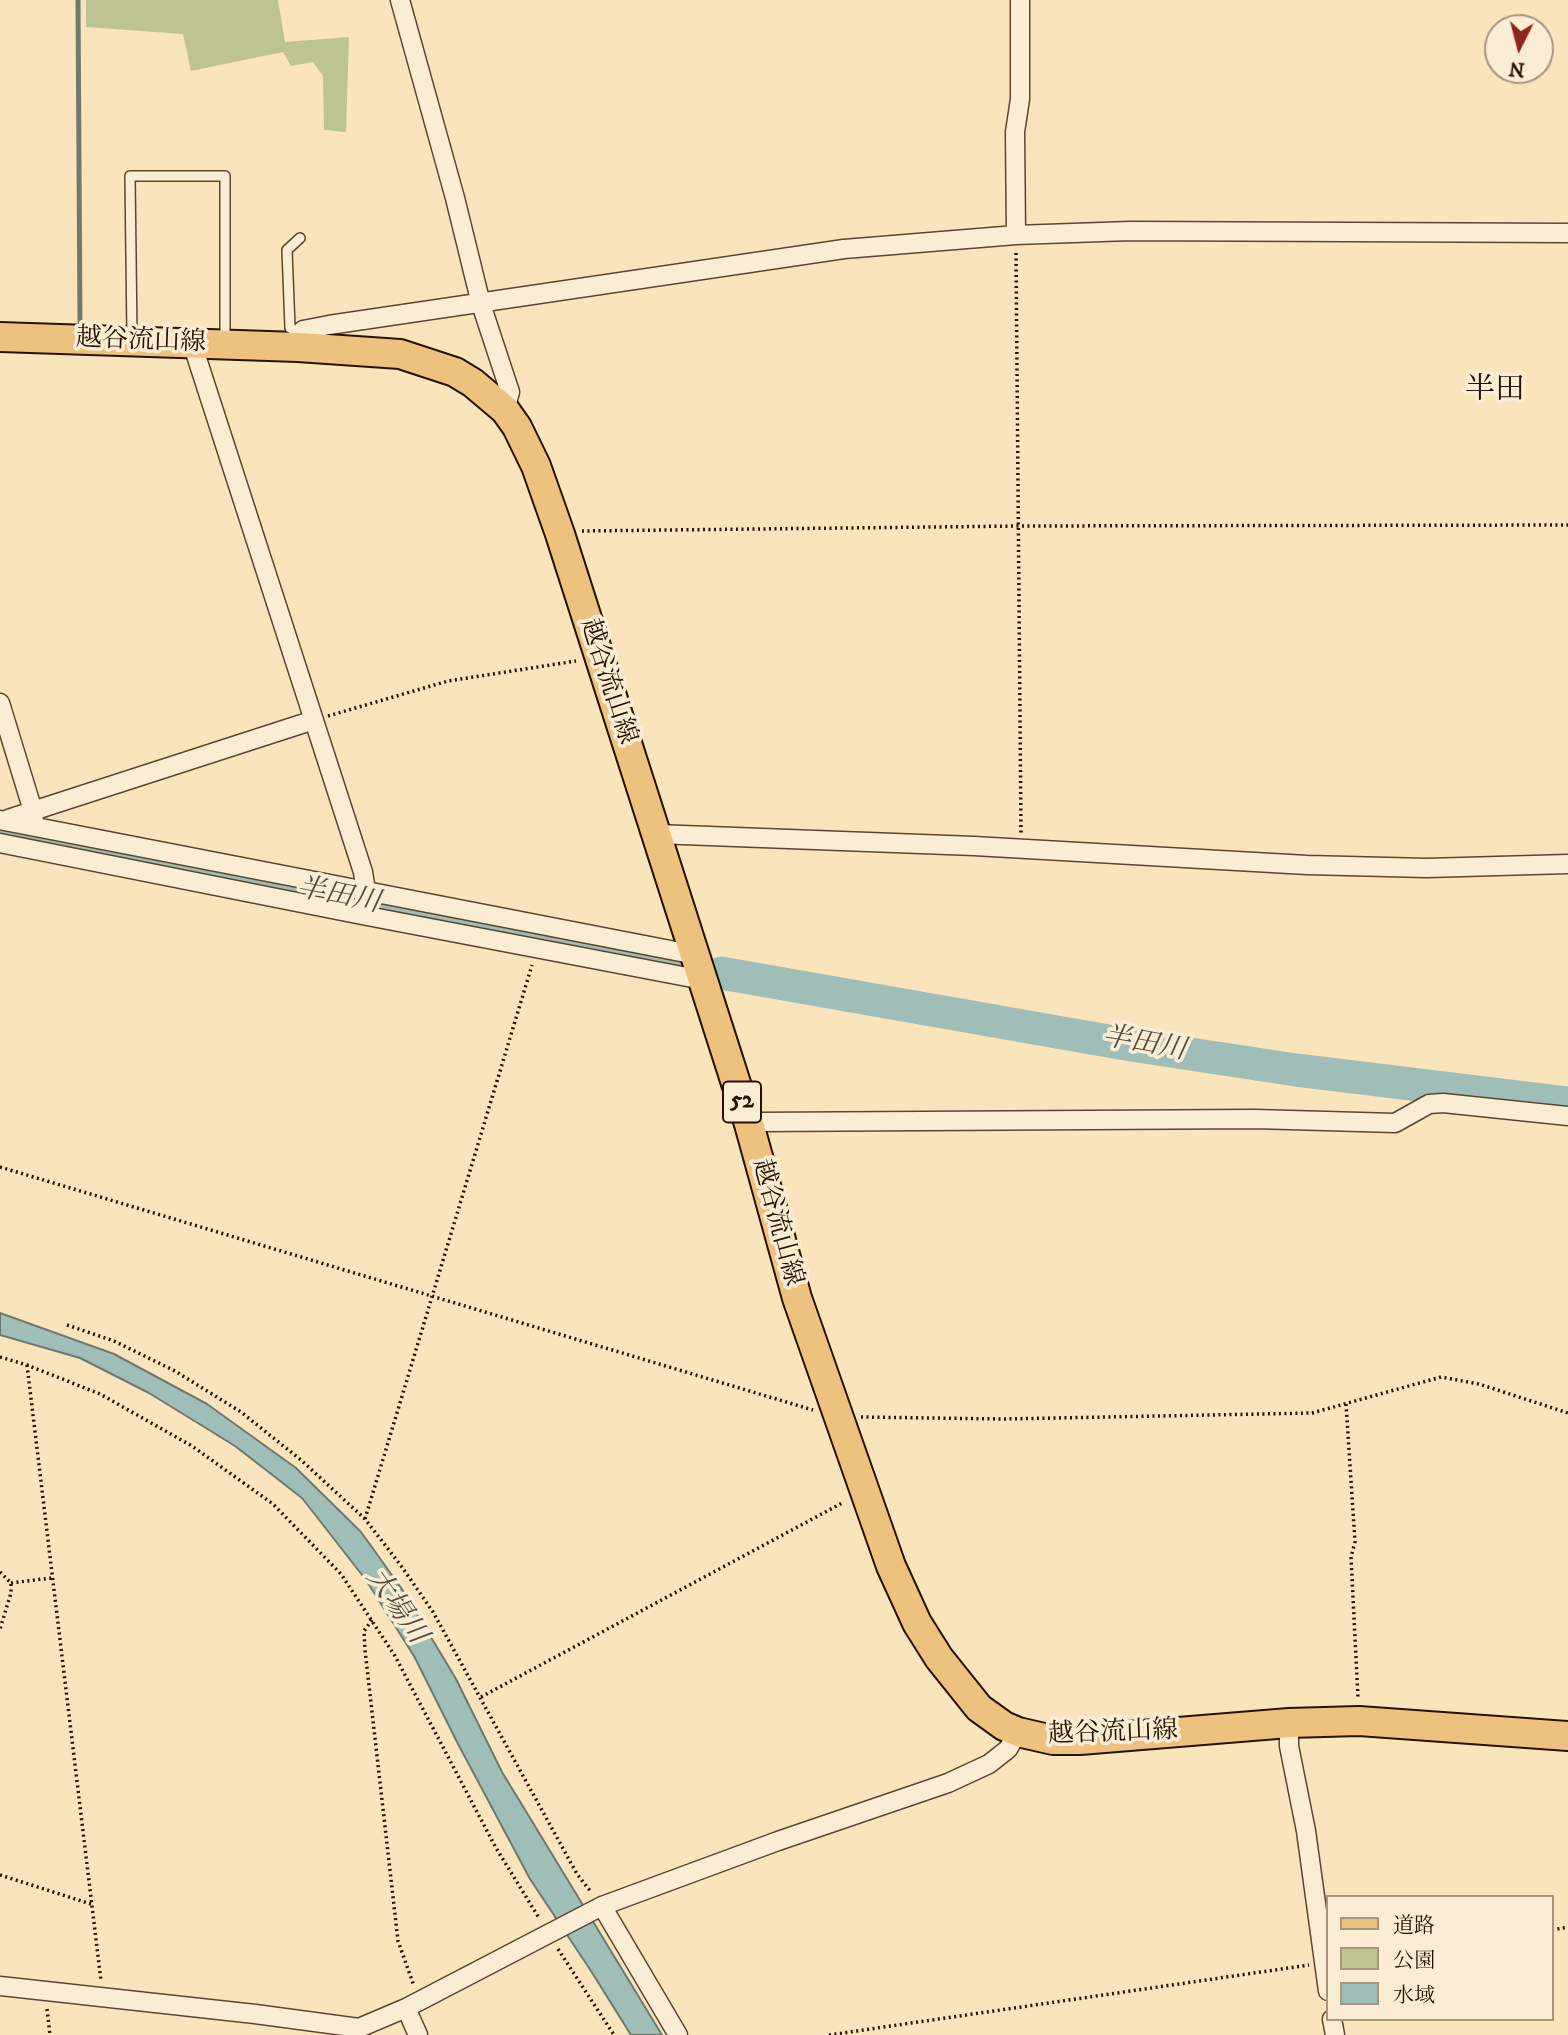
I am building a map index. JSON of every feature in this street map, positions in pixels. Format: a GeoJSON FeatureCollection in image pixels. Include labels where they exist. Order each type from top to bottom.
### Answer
{"type":"FeatureCollection","features":[{"type":"Feature","properties":{"kind":"main road","name":"越谷流山線"},"geometry":{"type":"LineString","coordinates":[[0,337],[225,345],[299,340],[400,354],[455,372],[473,383],[505,410],[528,445],[559,534],[749,1124],[797,1298],[865,1492],[902,1592],[918,1623],[939,1658],[979,1708],[1004,1726],[1053,1740],[1289,1723],[1359,1721],[1568,1736]]}},
{"type":"Feature","properties":{"kind":"street"},"geometry":{"type":"LineString","coordinates":[[400,0],[455,198],[481,304],[510,392],[505,410]]}},
{"type":"Feature","properties":{"kind":"street"},"geometry":{"type":"LineString","coordinates":[[1016,235],[1015,132],[1020,99],[1020,0]]}},
{"type":"Feature","properties":{"kind":"street"},"geometry":{"type":"LineString","coordinates":[[299,340],[303,330],[384,315],[481,304],[844,248],[1016,235],[1130,231],[1568,233]]}},
{"type":"Feature","properties":{"kind":"street"},"geometry":{"type":"LineString","coordinates":[[192,343],[363,872],[364,903]]}},
{"type":"Feature","properties":{"kind":"street"},"geometry":{"type":"LineString","coordinates":[[0,703],[39,831]]}},
{"type":"Feature","properties":{"kind":"street"},"geometry":{"type":"LineString","coordinates":[[0,842],[39,831],[314,720]]}},
{"type":"Feature","properties":{"kind":"street"},"geometry":{"type":"LineString","coordinates":[[2,820],[39,831],[364,903],[699,968]]}},
{"type":"Feature","properties":{"kind":"street"},"geometry":{"type":"LineString","coordinates":[[656,834],[1021,849],[1307,865],[1427,868],[1568,864]]}},
{"type":"Feature","properties":{"kind":"street"},"geometry":{"type":"LineString","coordinates":[[364,903],[535,949],[699,968]]}},
{"type":"Feature","properties":{"kind":"street"},"geometry":{"type":"LineString","coordinates":[[749,1124],[1255,1119],[1395,1122],[1429,1104],[1443,1103],[1568,1116]]}},
{"type":"Feature","properties":{"kind":"street"},"geometry":{"type":"LineString","coordinates":[[1289,1723],[1290,1746],[1306,1831],[1326,1976]]}},
{"type":"Feature","properties":{"kind":"street"},"geometry":{"type":"LineString","coordinates":[[0,1986],[359,2028],[413,2004],[598,1908],[778,1841],[948,1783],[989,1764],[1008,1749],[1018,1732]]}},
{"type":"Feature","properties":{"kind":"street"},"geometry":{"type":"LineString","coordinates":[[598,1908],[678,2035]]}},
{"type":"Feature","properties":{"kind":"street"},"geometry":{"type":"LineString","coordinates":[[413,2004],[418,2035]]}},
{"type":"Feature","properties":{"kind":"lane"},"geometry":{"type":"LineString","coordinates":[[132,342],[130,176],[225,176],[225,345]]}},
{"type":"Feature","properties":{"kind":"lane"},"geometry":{"type":"LineString","coordinates":[[299,340],[290,328],[287,250],[300,238]]}},
{"type":"Feature","properties":{"kind":"path"},"geometry":{"type":"LineString","coordinates":[[1016,235],[1021,849]]}},
{"type":"Feature","properties":{"kind":"path"},"geometry":{"type":"LineString","coordinates":[[559,534],[581,531],[1019,526],[1568,525]]}},
{"type":"Feature","properties":{"kind":"path"},"geometry":{"type":"LineString","coordinates":[[314,720],[448,681],[599,657]]}},
{"type":"Feature","properties":{"kind":"path"},"geometry":{"type":"LineString","coordinates":[[365,1520],[535,949]]}},
{"type":"Feature","properties":{"kind":"path"},"geometry":{"type":"LineString","coordinates":[[0,1167],[838,1418],[1003,1419],[1312,1413],[1441,1377],[1479,1384],[1568,1413]]}},
{"type":"Feature","properties":{"kind":"path"},"geometry":{"type":"LineString","coordinates":[[67,1325],[114,1341],[163,1365],[241,1412],[301,1460],[365,1520],[433,1612],[598,1908]]}},
{"type":"Feature","properties":{"kind":"path"},"geometry":{"type":"LineString","coordinates":[[0,1357],[100,1394],[192,1446],[273,1504],[341,1574],[395,1656],[496,1848],[614,2035]]}},
{"type":"Feature","properties":{"kind":"path"},"geometry":{"type":"LineString","coordinates":[[27,1365],[103,1997]]}},
{"type":"Feature","properties":{"kind":"path"},"geometry":{"type":"LineString","coordinates":[[1346,1404],[1355,1542],[1351,1557],[1359,1721]]}},
{"type":"Feature","properties":{"kind":"path"},"geometry":{"type":"LineString","coordinates":[[480,1697],[865,1492]]}},
{"type":"Feature","properties":{"kind":"path"},"geometry":{"type":"LineString","coordinates":[[0,1572],[11,1583],[0,1629]]}},
{"type":"Feature","properties":{"kind":"path"},"geometry":{"type":"LineString","coordinates":[[11,1583],[51,1578]]}},
{"type":"Feature","properties":{"kind":"path"},"geometry":{"type":"LineString","coordinates":[[372,1620],[364,1631],[365,1650],[398,1941],[413,2004]]}},
{"type":"Feature","properties":{"kind":"path"},"geometry":{"type":"LineString","coordinates":[[0,1875],[92,1905]]}},
{"type":"Feature","properties":{"kind":"path"},"geometry":{"type":"LineString","coordinates":[[829,2035],[1324,1962]]}},
{"type":"Feature","properties":{"kind":"path"},"geometry":{"type":"LineString","coordinates":[[45,1991],[50,2035]]}},
{"type":"Feature","properties":{"kind":"green space"},"geometry":{"type":"Polygon","coordinates":[[[86,0],[278,0],[285,42],[349,37],[346,132],[324,130],[323,76],[313,62],[291,66],[283,52],[191,71],[183,34],[86,27],[86,0]]]}},
{"type":"Feature","properties":{"kind":"water","name":"大場川"},"geometry":{"type":"Polygon","coordinates":[[[0,1313],[114,1354],[207,1404],[296,1468],[361,1532],[404,1592],[456,1679],[502,1772],[662,2035],[631,2035],[530,1879],[414,1656],[366,1580],[302,1498],[235,1446],[149,1393],[80,1358],[0,1335],[0,1313]]]}},
{"type":"Feature","properties":{"kind":"waterway"},"geometry":{"type":"LineString","coordinates":[[78,0],[80,322]]}},
{"type":"Feature","properties":{"kind":"waterway","name":"半田川"},"geometry":{"type":"LineString","coordinates":[[0,830],[677,964]]}},
{"type":"Feature","properties":{"kind":"waterway","name":"半田川"},"geometry":{"type":"LineString","coordinates":[[721,973],[1131,1045],[1296,1070],[1568,1103]]}},
{"type":"Feature","properties":{"kind":"district","name":"半田"},"geometry":{"type":"Point","coordinates":[1495,392]}}]}
